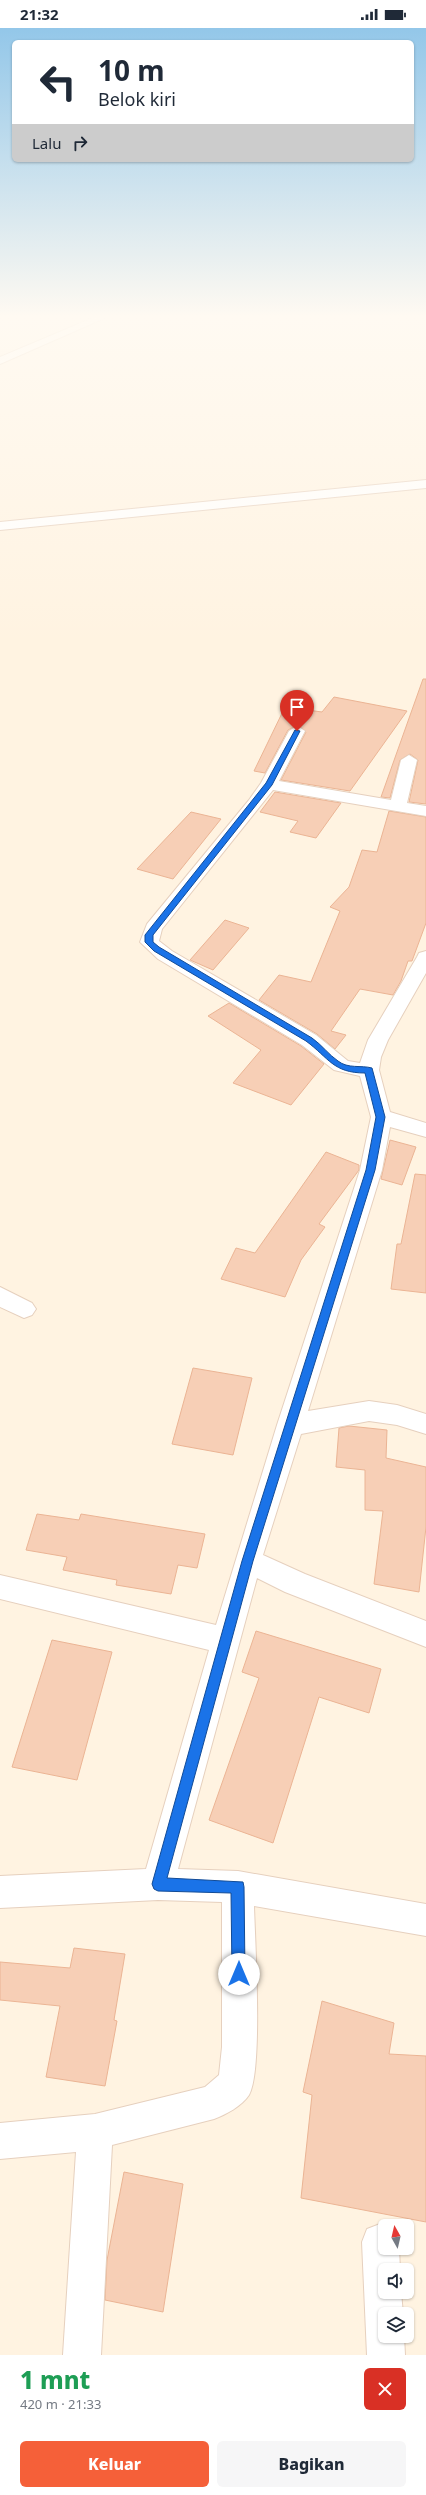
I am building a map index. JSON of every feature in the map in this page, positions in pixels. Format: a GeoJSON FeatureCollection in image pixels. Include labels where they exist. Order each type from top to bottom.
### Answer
{"type":"FeatureCollection","features":[{"type":"Feature","properties":{"kind":"street"},"geometry":{"type":"LineString","coordinates":[[0,526],[426,484]]}},
{"type":"Feature","properties":{"kind":"street"},"geometry":{"type":"LineString","coordinates":[[297,731],[269,784],[153,928],[149,942],[165,955],[309,1040],[322,1049],[335,1064],[354,1070],[369,1070]]}},
{"type":"Feature","properties":{"kind":"street"},"geometry":{"type":"LineString","coordinates":[[398,806],[409,760]]}},
{"type":"Feature","properties":{"kind":"street"},"geometry":{"type":"LineString","coordinates":[[269,784],[426,811]]}},
{"type":"Feature","properties":{"kind":"street"},"geometry":{"type":"LineString","coordinates":[[158,1884],[227,1641],[248,1561],[363,1196],[378,1142],[381,1117],[369,1070],[378,1040],[426,957]]}},
{"type":"Feature","properties":{"kind":"street"},"geometry":{"type":"LineString","coordinates":[[381,1117],[426,1130]]}},
{"type":"Feature","properties":{"kind":"street"},"geometry":{"type":"LineString","coordinates":[[0,1296],[24,1309]]}},
{"type":"Feature","properties":{"kind":"street"},"geometry":{"type":"LineString","coordinates":[[290,1425],[369,1411],[397,1416],[426,1424]]}},
{"type":"Feature","properties":{"kind":"street"},"geometry":{"type":"LineString","coordinates":[[248,1561],[294,1583],[426,1634]]}},
{"type":"Feature","properties":{"kind":"street"},"geometry":{"type":"LineString","coordinates":[[0,1587],[227,1641]]}},
{"type":"Feature","properties":{"kind":"street"},"geometry":{"type":"LineString","coordinates":[[0,1892],[158,1884],[238,1887],[426,1920]]}},
{"type":"Feature","properties":{"kind":"street"},"geometry":{"type":"LineString","coordinates":[[0,2141],[95,2132],[214,2102],[236,2084],[239,2047],[238,1887]]}},
{"type":"Feature","properties":{"kind":"street"},"geometry":{"type":"LineString","coordinates":[[82,2355],[95,2132]]}},
{"type":"Feature","properties":{"kind":"street"},"geometry":{"type":"LineString","coordinates":[[381,2255],[386,2355]]}},
{"type":"Feature","properties":{"kind":"building"},"geometry":{"type":"Polygon","coordinates":[[[423,679],[426,679],[426,804],[409,802],[418,760],[410,754],[400,760],[390,798],[381,797],[423,679]]]}},
{"type":"Feature","properties":{"kind":"building"},"geometry":{"type":"Polygon","coordinates":[[[334,697],[407,711],[350,791],[281,780],[306,732],[298,725],[288,730],[265,773],[254,771],[285,707],[322,712],[334,697]]]}},
{"type":"Feature","properties":{"kind":"building"},"geometry":{"type":"Polygon","coordinates":[[[275,792],[341,803],[316,838],[290,832],[298,821],[260,812],[275,792]]]}},
{"type":"Feature","properties":{"kind":"building"},"geometry":{"type":"Polygon","coordinates":[[[389,811],[426,817],[426,923],[412,961],[408,961],[401,981],[393,995],[360,989],[331,1031],[346,1035],[335,1049],[317,1034],[259,1000],[279,975],[311,982],[340,911],[330,907],[349,887],[362,850],[377,852],[389,811]]]}},
{"type":"Feature","properties":{"kind":"building"},"geometry":{"type":"Polygon","coordinates":[[[191,812],[221,819],[173,879],[137,869],[191,812]]]}},
{"type":"Feature","properties":{"kind":"building"},"geometry":{"type":"Polygon","coordinates":[[[225,920],[249,928],[213,970],[190,960],[225,920]]]}},
{"type":"Feature","properties":{"kind":"building"},"geometry":{"type":"Polygon","coordinates":[[[229,1003],[301,1046],[324,1064],[291,1105],[233,1083],[261,1050],[208,1016],[229,1003]]]}},
{"type":"Feature","properties":{"kind":"building"},"geometry":{"type":"Polygon","coordinates":[[[390,1140],[416,1147],[402,1185],[381,1179],[390,1140]]]}},
{"type":"Feature","properties":{"kind":"building"},"geometry":{"type":"Polygon","coordinates":[[[326,1152],[359,1165],[359,1170],[319,1224],[325,1227],[301,1260],[285,1297],[221,1279],[236,1248],[255,1253],[326,1152]]]}},
{"type":"Feature","properties":{"kind":"building"},"geometry":{"type":"Polygon","coordinates":[[[415,1174],[426,1175],[426,1293],[391,1289],[397,1244],[401,1244],[415,1174]]]}},
{"type":"Feature","properties":{"kind":"building"},"geometry":{"type":"Polygon","coordinates":[[[193,1368],[252,1378],[233,1455],[172,1444],[193,1368]]]}},
{"type":"Feature","properties":{"kind":"building"},"geometry":{"type":"Polygon","coordinates":[[[349,1426],[387,1430],[386,1458],[426,1467],[426,1527],[419,1592],[374,1584],[383,1511],[365,1510],[365,1470],[336,1467],[339,1428],[349,1426]]]}},
{"type":"Feature","properties":{"kind":"building"},"geometry":{"type":"Polygon","coordinates":[[[37,1514],[79,1520],[81,1514],[205,1534],[197,1568],[178,1565],[171,1594],[116,1585],[117,1580],[63,1570],[67,1557],[26,1550],[37,1514]]]}},
{"type":"Feature","properties":{"kind":"building"},"geometry":{"type":"Polygon","coordinates":[[[256,1631],[381,1669],[369,1713],[319,1697],[273,1843],[209,1820],[259,1678],[242,1672],[256,1631]]]}},
{"type":"Feature","properties":{"kind":"building"},"geometry":{"type":"Polygon","coordinates":[[[52,1640],[112,1652],[77,1780],[12,1767],[52,1640]]]}},
{"type":"Feature","properties":{"kind":"building"},"geometry":{"type":"Polygon","coordinates":[[[74,1948],[125,1954],[114,2020],[117,2021],[105,2086],[46,2077],[60,2006],[0,2000],[0,1962],[70,1968],[74,1948]]]}},
{"type":"Feature","properties":{"kind":"building"},"geometry":{"type":"Polygon","coordinates":[[[322,2001],[394,2023],[389,2054],[426,2056],[426,2222],[301,2198],[312,2095],[303,2092],[322,2001]]]}},
{"type":"Feature","properties":{"kind":"building"},"geometry":{"type":"Polygon","coordinates":[[[124,2172],[183,2184],[163,2312],[105,2300],[107,2260],[124,2172]]]}},
{"type":"Feature","properties":{"kind":"route"},"geometry":{"type":"LineString","coordinates":[[239,1974],[238,1887],[158,1884],[227,1641],[248,1561],[321,1322],[371,1170],[378,1142],[381,1117],[374,1095],[369,1070],[354,1070],[335,1064],[322,1049],[309,1040],[156,949],[149,942],[149,935],[153,928],[269,784],[297,731]]}}]}
